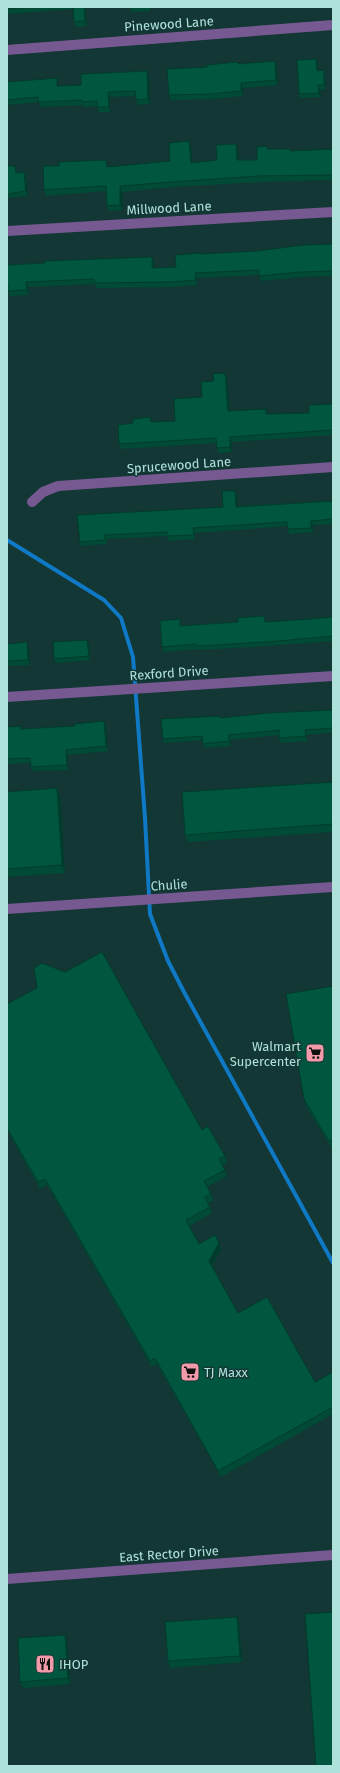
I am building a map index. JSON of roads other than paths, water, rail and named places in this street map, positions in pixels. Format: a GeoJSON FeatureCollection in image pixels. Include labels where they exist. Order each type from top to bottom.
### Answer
{"type":"FeatureCollection","features":[{"type":"Feature","properties":{"kind":"street","name":"Pinewood Lane"},"geometry":{"type":"LineString","coordinates":[[7,50],[333,25]]}},
{"type":"Feature","properties":{"kind":"street","name":"Millwood Lane"},"geometry":{"type":"LineString","coordinates":[[7,230],[333,212]]}},
{"type":"Feature","properties":{"kind":"street","name":"Sprucewood Lane"},"geometry":{"type":"LineString","coordinates":[[32,502],[43,492],[58,486],[333,467]]}},
{"type":"Feature","properties":{"kind":"street","name":"Rexford Drive"},"geometry":{"type":"LineString","coordinates":[[7,697],[333,676]]}},
{"type":"Feature","properties":{"kind":"street","name":"Chulie"},"geometry":{"type":"LineString","coordinates":[[7,909],[333,887]]}},
{"type":"Feature","properties":{"kind":"street","name":"East Rector Drive"},"geometry":{"type":"LineString","coordinates":[[7,1579],[333,1556]]}},
{"type":"Feature","properties":{"kind":"waterway"},"geometry":{"type":"LineString","coordinates":[[7,540],[104,600],[121,618],[133,657],[145,818],[150,914],[168,961],[184,992],[333,1263]]}},
{"type":"Feature","properties":{"kind":"place","name":"Walmart Supercenter"},"geometry":{"type":"Point","coordinates":[315,1053]}},
{"type":"Feature","properties":{"kind":"place","name":"TJ Maxx"},"geometry":{"type":"Point","coordinates":[190,1372]}},
{"type":"Feature","properties":{"kind":"place","name":"IHOP"},"geometry":{"type":"Point","coordinates":[45,1664]}}]}
